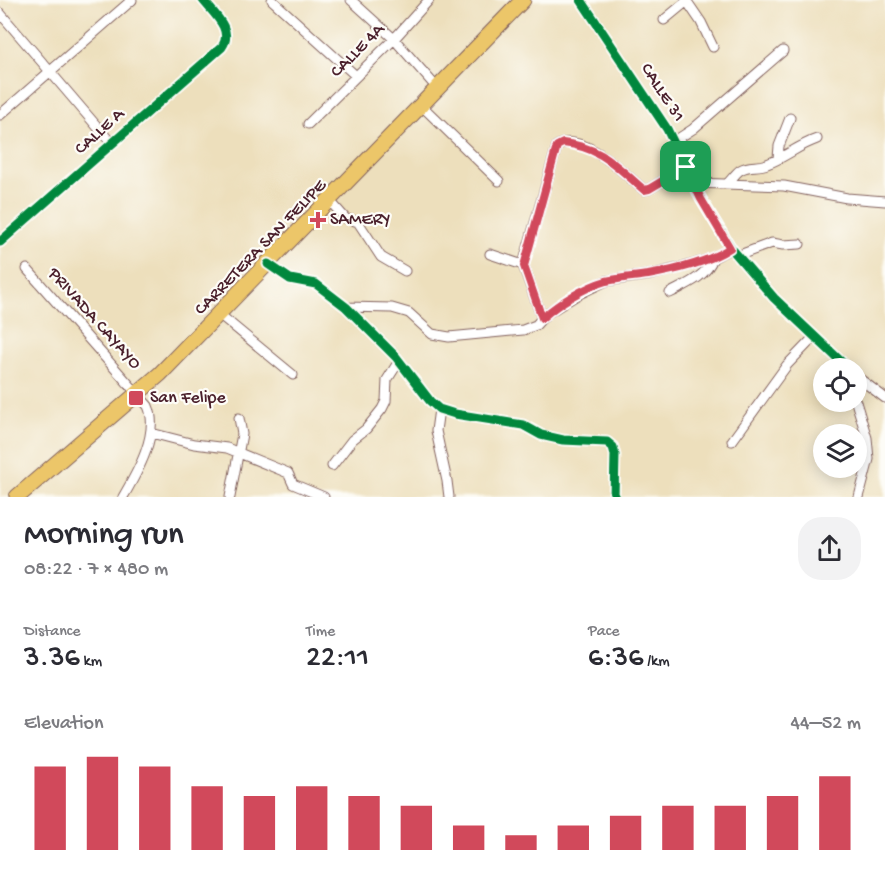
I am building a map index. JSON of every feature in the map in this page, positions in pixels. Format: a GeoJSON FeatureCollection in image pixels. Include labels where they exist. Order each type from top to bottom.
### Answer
{"type":"FeatureCollection","features":[{"type":"Feature","properties":{"kind":"main road","name":"CARRETERA SAN FELIPE"},"geometry":{"type":"LineString","coordinates":[[16,497],[160,374],[422,106],[515,3]]}},
{"type":"Feature","properties":{"kind":"street"},"geometry":{"type":"LineString","coordinates":[[0,116],[132,0]]}},
{"type":"Feature","properties":{"kind":"street","name":"CALLE A"},"geometry":{"type":"LineString","coordinates":[[0,242],[222,47],[227,37],[226,31],[203,0]]}},
{"type":"Feature","properties":{"kind":"street"},"geometry":{"type":"LineString","coordinates":[[272,0],[356,76]]}},
{"type":"Feature","properties":{"kind":"street"},"geometry":{"type":"LineString","coordinates":[[351,0],[394,39],[438,89]]}},
{"type":"Feature","properties":{"kind":"street","name":"CALLE 4A"},"geometry":{"type":"LineString","coordinates":[[308,124],[394,39],[428,0]]}},
{"type":"Feature","properties":{"kind":"street","name":"CALLE 31"},"geometry":{"type":"LineString","coordinates":[[581,0],[667,129],[693,183],[730,248],[774,298],[837,358]]}},
{"type":"Feature","properties":{"kind":"street"},"geometry":{"type":"LineString","coordinates":[[664,20],[686,1],[701,22],[712,47]]}},
{"type":"Feature","properties":{"kind":"street"},"geometry":{"type":"LineString","coordinates":[[0,13],[112,144]]}},
{"type":"Feature","properties":{"kind":"street"},"geometry":{"type":"LineString","coordinates":[[673,142],[702,122],[783,51]]}},
{"type":"Feature","properties":{"kind":"street"},"geometry":{"type":"LineString","coordinates":[[422,106],[500,181]]}},
{"type":"Feature","properties":{"kind":"street"},"geometry":{"type":"LineString","coordinates":[[778,158],[778,146],[790,118]]}},
{"type":"Feature","properties":{"kind":"street"},"geometry":{"type":"LineString","coordinates":[[727,184],[740,170],[751,165],[762,166],[770,163],[805,143],[817,139]]}},
{"type":"Feature","properties":{"kind":"street"},"geometry":{"type":"LineString","coordinates":[[542,318],[524,266],[557,146],[560,144],[581,145],[604,156],[644,190],[686,167]]}},
{"type":"Feature","properties":{"kind":"street"},"geometry":{"type":"LineString","coordinates":[[693,183],[784,186],[847,198],[885,201]]}},
{"type":"Feature","properties":{"kind":"street"},"geometry":{"type":"LineString","coordinates":[[330,201],[345,218],[358,222],[381,257],[405,271]]}},
{"type":"Feature","properties":{"kind":"street"},"geometry":{"type":"LineString","coordinates":[[737,256],[772,243],[783,246],[800,244]]}},
{"type":"Feature","properties":{"kind":"street"},"geometry":{"type":"LineString","coordinates":[[346,307],[392,308],[409,313],[432,334],[449,337],[524,330],[536,325],[542,318],[577,295],[606,281],[650,275],[713,258],[730,248]]}},
{"type":"Feature","properties":{"kind":"street"},"geometry":{"type":"LineString","coordinates":[[490,254],[524,266]]}},
{"type":"Feature","properties":{"kind":"street"},"geometry":{"type":"LineString","coordinates":[[670,293],[709,269],[713,258]]}},
{"type":"Feature","properties":{"kind":"street"},"geometry":{"type":"LineString","coordinates":[[268,264],[290,279],[316,284],[346,307],[399,361],[439,409],[455,414],[523,425],[541,435],[563,440],[607,442],[613,447],[615,455],[614,497]]}},
{"type":"Feature","properties":{"kind":"street","name":"PRIVADA CAYAYO"},"geometry":{"type":"LineString","coordinates":[[27,269],[148,406],[152,415],[151,433]]}},
{"type":"Feature","properties":{"kind":"street"},"geometry":{"type":"LineString","coordinates":[[219,314],[293,375]]}},
{"type":"Feature","properties":{"kind":"street"},"geometry":{"type":"LineString","coordinates":[[732,441],[788,365],[814,336]]}},
{"type":"Feature","properties":{"kind":"street"},"geometry":{"type":"LineString","coordinates":[[332,466],[352,440],[366,429],[382,409],[386,401],[387,380],[399,361]]}},
{"type":"Feature","properties":{"kind":"street"},"geometry":{"type":"LineString","coordinates":[[867,384],[885,398]]}},
{"type":"Feature","properties":{"kind":"street"},"geometry":{"type":"LineString","coordinates":[[439,409],[436,431],[449,497]]}},
{"type":"Feature","properties":{"kind":"street"},"geometry":{"type":"LineString","coordinates":[[859,412],[867,438],[869,459],[859,497]]}},
{"type":"Feature","properties":{"kind":"street"},"geometry":{"type":"LineString","coordinates":[[230,497],[242,434],[239,418]]}},
{"type":"Feature","properties":{"kind":"street"},"geometry":{"type":"LineString","coordinates":[[123,497],[136,474],[151,433],[194,444],[227,448],[288,473],[293,484],[324,497]]}},
{"type":"Feature","properties":{"kind":"street"},"geometry":{"type":"LineString","coordinates":[[294,497],[298,486]]}},
{"type":"Feature","properties":{"kind":"cycle path"},"geometry":{"type":"LineString","coordinates":[[0,242],[222,47],[226,34],[224,28],[203,0]]}},
{"type":"Feature","properties":{"kind":"cycle path"},"geometry":{"type":"LineString","coordinates":[[581,0],[667,129],[701,199],[731,248],[774,298],[837,358]]}},
{"type":"Feature","properties":{"kind":"cycle path"},"geometry":{"type":"LineString","coordinates":[[268,264],[290,279],[316,284],[346,307],[396,357],[430,401],[439,409],[455,414],[523,425],[541,435],[563,440],[607,442],[613,447],[615,455],[614,497]]}},
{"type":"Feature","properties":{"kind":"place","name":"SAMERY"},"geometry":{"type":"Point","coordinates":[318,220]}},
{"type":"Feature","properties":{"kind":"place","name":"San Felipe"},"geometry":{"type":"Point","coordinates":[136,398]}},
{"type":"Feature","properties":{"kind":"route"},"geometry":{"type":"LineString","coordinates":[[563,143],[581,145],[604,156],[644,190],[686,167],[701,199],[730,248],[713,258],[694,264],[650,275],[606,281],[577,295],[542,318],[524,266],[557,146],[563,143]]}}]}
